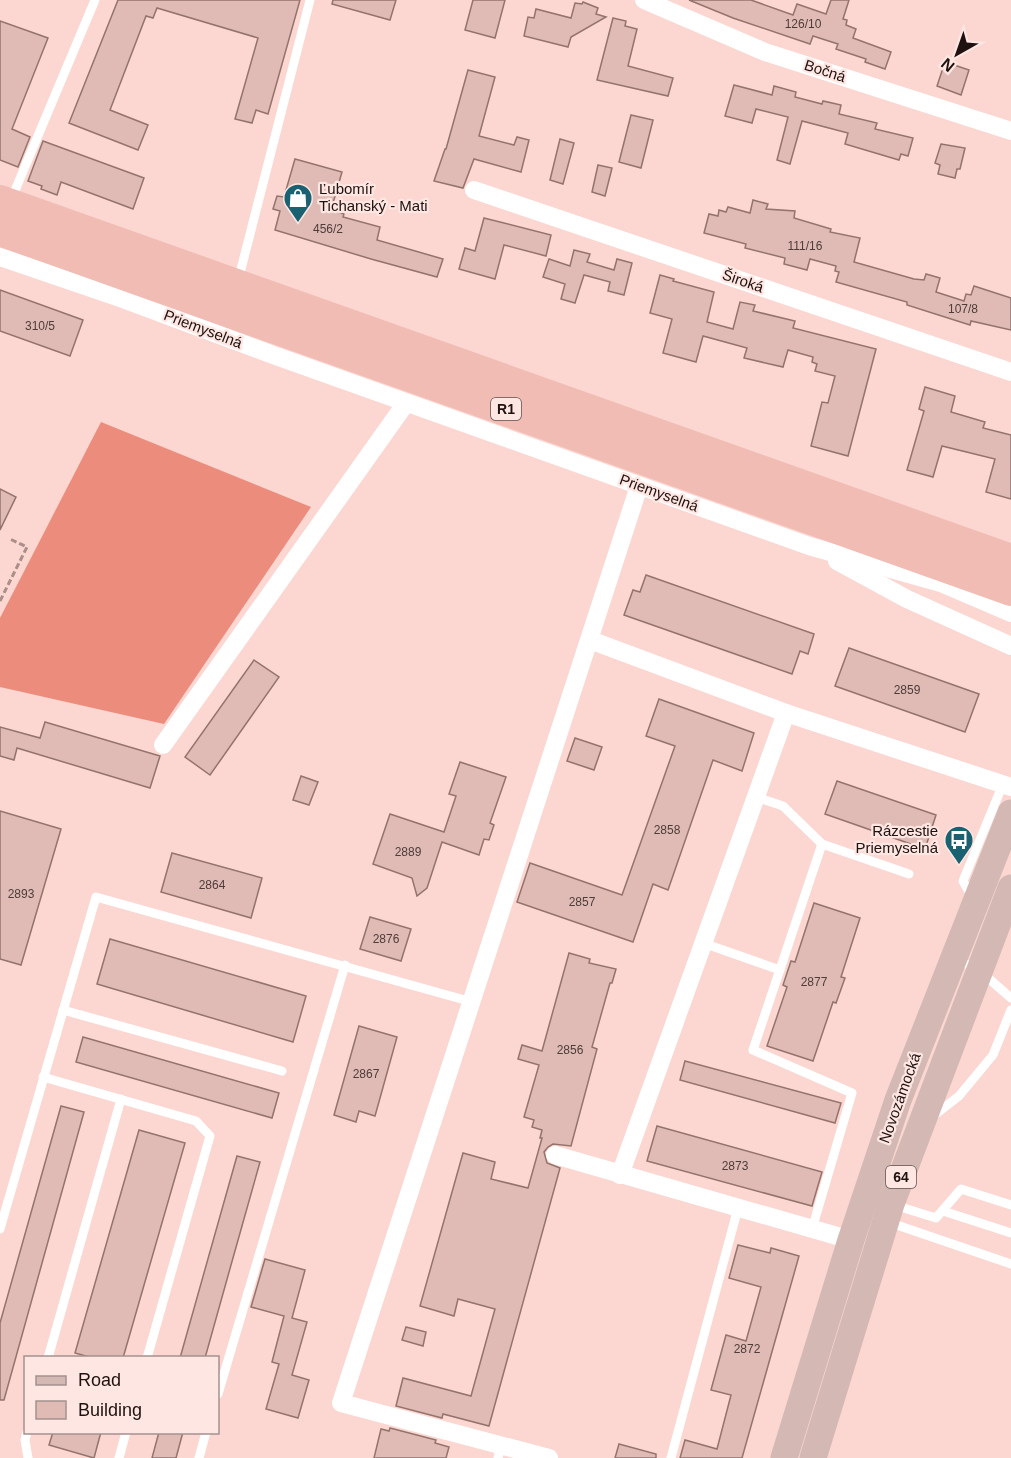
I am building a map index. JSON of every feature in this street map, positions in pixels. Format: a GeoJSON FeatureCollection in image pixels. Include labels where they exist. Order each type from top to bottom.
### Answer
{"type":"FeatureCollection","features":[{"type":"Feature","properties":{"kind":"highway","name":"R1"},"geometry":{"type":"LineString","coordinates":[[0,201],[1011,560]]}},
{"type":"Feature","properties":{"kind":"highway","name":"R1"},"geometry":{"type":"LineString","coordinates":[[0,228],[1011,590]]}},
{"type":"Feature","properties":{"kind":"main road","name":"Novozámocká"},"geometry":{"type":"LineString","coordinates":[[784,1458],[851,1240],[898,1100],[1011,813]]}},
{"type":"Feature","properties":{"kind":"main road","name":"Novozámocká"},"geometry":{"type":"LineString","coordinates":[[813,1458],[888,1213],[1011,888]]}},
{"type":"Feature","properties":{"kind":"street","name":"Bočná"},"geometry":{"type":"LineString","coordinates":[[644,0],[765,52],[1011,131]]}},
{"type":"Feature","properties":{"kind":"street","name":"Široká"},"geometry":{"type":"LineString","coordinates":[[474,190],[1011,372]]}},
{"type":"Feature","properties":{"kind":"street","name":"Priemyselná"},"geometry":{"type":"LineString","coordinates":[[0,257],[809,546],[941,583],[1011,613]]}},
{"type":"Feature","properties":{"kind":"street"},"geometry":{"type":"LineString","coordinates":[[163,745],[406,403]]}},
{"type":"Feature","properties":{"kind":"street"},"geometry":{"type":"LineString","coordinates":[[549,1458],[500,1452],[341,1403],[639,486]]}},
{"type":"Feature","properties":{"kind":"street","name":"Priemyselná"},"geometry":{"type":"LineString","coordinates":[[809,546],[907,599],[1011,646]]}},
{"type":"Feature","properties":{"kind":"street"},"geometry":{"type":"LineString","coordinates":[[590,640],[786,713],[1007,785]]}},
{"type":"Feature","properties":{"kind":"street"},"geometry":{"type":"LineString","coordinates":[[620,1175],[786,713]]}},
{"type":"Feature","properties":{"kind":"street"},"geometry":{"type":"LineString","coordinates":[[555,1155],[851,1240]]}},
{"type":"Feature","properties":{"kind":"lane"},"geometry":{"type":"LineString","coordinates":[[0,228],[95,0]]}},
{"type":"Feature","properties":{"kind":"lane"},"geometry":{"type":"LineString","coordinates":[[236,290],[310,0]]}},
{"type":"Feature","properties":{"kind":"lane"},"geometry":{"type":"LineString","coordinates":[[224,336],[233,301]]}},
{"type":"Feature","properties":{"kind":"lane"},"geometry":{"type":"LineString","coordinates":[[976,904],[963,881],[1007,785]]}},
{"type":"Feature","properties":{"kind":"lane"},"geometry":{"type":"LineString","coordinates":[[756,797],[783,806],[822,844],[909,874]]}},
{"type":"Feature","properties":{"kind":"lane"},"geometry":{"type":"LineString","coordinates":[[812,1229],[852,1093],[753,1050],[822,844]]}},
{"type":"Feature","properties":{"kind":"lane"},"geometry":{"type":"LineString","coordinates":[[0,1228],[96,897],[472,1002]]}},
{"type":"Feature","properties":{"kind":"lane"},"geometry":{"type":"LineString","coordinates":[[703,943],[780,970]]}},
{"type":"Feature","properties":{"kind":"lane"},"geometry":{"type":"LineString","coordinates":[[954,959],[979,970],[1011,998]]}},
{"type":"Feature","properties":{"kind":"lane"},"geometry":{"type":"LineString","coordinates":[[219,1391],[345,965]]}},
{"type":"Feature","properties":{"kind":"lane"},"geometry":{"type":"LineString","coordinates":[[63,1010],[282,1071]]}},
{"type":"Feature","properties":{"kind":"lane"},"geometry":{"type":"LineString","coordinates":[[919,1127],[959,1096],[993,1055],[1011,1011]]}},
{"type":"Feature","properties":{"kind":"lane"},"geometry":{"type":"LineString","coordinates":[[43,1077],[196,1121],[210,1136],[148,1356]]}},
{"type":"Feature","properties":{"kind":"lane"},"geometry":{"type":"LineString","coordinates":[[49,1356],[121,1100]]}},
{"type":"Feature","properties":{"kind":"lane"},"geometry":{"type":"LineString","coordinates":[[888,1213],[936,1218],[961,1189],[1011,1205]]}},
{"type":"Feature","properties":{"kind":"lane"},"geometry":{"type":"LineString","coordinates":[[671,1458],[738,1208]]}},
{"type":"Feature","properties":{"kind":"lane"},"geometry":{"type":"LineString","coordinates":[[942,1211],[1011,1233]]}},
{"type":"Feature","properties":{"kind":"lane"},"geometry":{"type":"LineString","coordinates":[[888,1213],[1011,1264]]}},
{"type":"Feature","properties":{"kind":"lane"},"geometry":{"type":"LineString","coordinates":[[26,1434],[27,1458]]}},
{"type":"Feature","properties":{"kind":"lane"},"geometry":{"type":"LineString","coordinates":[[118,1458],[125,1434]]}},
{"type":"Feature","properties":{"kind":"lane"},"geometry":{"type":"LineString","coordinates":[[199,1458],[205,1434]]}},
{"type":"Feature","properties":{"kind":"path"},"geometry":{"type":"LineString","coordinates":[[0,601],[27,547],[10,539]]}},
{"type":"Feature","properties":{"kind":"shaded area"},"geometry":{"type":"Polygon","coordinates":[[[101,422],[311,507],[164,724],[0,687],[0,618],[101,422]]]}},
{"type":"Feature","properties":{"kind":"building"},"geometry":{"type":"Polygon","coordinates":[[[118,0],[300,0],[268,114],[256,110],[252,123],[235,119],[258,38],[157,8],[153,18],[146,16],[110,110],[148,125],[138,150],[69,123],[118,0]]]}},
{"type":"Feature","properties":{"kind":"building"},"geometry":{"type":"Polygon","coordinates":[[[333,0],[396,0],[390,20],[332,4],[333,0]]]}},
{"type":"Feature","properties":{"kind":"building"},"geometry":{"type":"Polygon","coordinates":[[[473,0],[505,0],[495,38],[465,30],[473,0]]]}},
{"type":"Feature","properties":{"kind":"building"},"geometry":{"type":"Polygon","coordinates":[[[689,0],[751,0],[793,15],[797,4],[826,14],[831,0],[849,0],[843,19],[847,20],[846,25],[856,29],[853,38],[891,52],[885,69],[865,62],[866,59],[836,49],[838,44],[813,36],[810,44],[733,18],[689,0]]]}},
{"type":"Feature","properties":{"kind":"building"},"geometry":{"type":"Polygon","coordinates":[[[583,2],[598,8],[596,14],[606,17],[571,37],[568,47],[524,36],[528,17],[534,18],[536,9],[571,18],[575,3],[582,4],[583,2]]]}},
{"type":"Feature","properties":{"kind":"building"},"geometry":{"type":"Polygon","coordinates":[[[613,18],[626,21],[625,26],[637,29],[628,66],[673,78],[668,96],[597,80],[613,18]]]}},
{"type":"Feature","properties":{"kind":"building"},"geometry":{"type":"Polygon","coordinates":[[[0,21],[48,38],[12,129],[30,137],[18,167],[0,160],[0,21]]]}},
{"type":"Feature","properties":{"kind":"building"},"geometry":{"type":"Polygon","coordinates":[[[945,62],[969,70],[961,95],[937,86],[945,62]]]}},
{"type":"Feature","properties":{"kind":"building"},"geometry":{"type":"Polygon","coordinates":[[[468,70],[495,77],[479,136],[514,145],[517,137],[529,140],[521,172],[474,159],[463,188],[434,181],[446,149],[468,70]]]}},
{"type":"Feature","properties":{"kind":"building"},"geometry":{"type":"Polygon","coordinates":[[[734,85],[772,95],[774,86],[796,92],[795,97],[822,104],[823,101],[841,105],[839,114],[877,123],[875,129],[913,138],[908,156],[901,154],[899,160],[845,144],[848,133],[802,121],[790,164],[777,160],[788,117],[756,109],[752,123],[725,116],[734,85]]]}},
{"type":"Feature","properties":{"kind":"building"},"geometry":{"type":"Polygon","coordinates":[[[631,115],[653,120],[641,168],[619,162],[631,115]]]}},
{"type":"Feature","properties":{"kind":"building"},"geometry":{"type":"Polygon","coordinates":[[[560,139],[574,143],[563,184],[550,180],[560,139]]]}},
{"type":"Feature","properties":{"kind":"building"},"geometry":{"type":"Polygon","coordinates":[[[43,141],[144,178],[133,209],[61,182],[57,195],[28,181],[43,141]]]}},
{"type":"Feature","properties":{"kind":"building"},"geometry":{"type":"Polygon","coordinates":[[[941,144],[965,148],[960,169],[957,169],[955,178],[938,174],[940,165],[935,163],[941,144]]]}},
{"type":"Feature","properties":{"kind":"building"},"geometry":{"type":"Polygon","coordinates":[[[295,159],[342,172],[331,210],[344,214],[343,217],[380,227],[377,240],[443,259],[437,277],[275,230],[280,211],[273,209],[277,196],[284,197],[295,159]]]}},
{"type":"Feature","properties":{"kind":"building"},"geometry":{"type":"Polygon","coordinates":[[[598,165],[612,168],[605,196],[592,192],[598,165]]]}},
{"type":"Feature","properties":{"kind":"building"},"geometry":{"type":"Polygon","coordinates":[[[753,200],[768,204],[766,209],[795,211],[794,218],[831,229],[830,232],[860,238],[854,262],[914,279],[924,280],[926,274],[940,278],[936,292],[964,301],[966,294],[971,295],[974,286],[1011,298],[1011,330],[971,321],[970,325],[907,305],[907,302],[836,282],[839,272],[835,271],[836,266],[810,259],[807,270],[784,264],[785,258],[745,248],[746,244],[704,233],[709,214],[718,216],[719,210],[726,212],[728,207],[750,213],[753,200]]]}},
{"type":"Feature","properties":{"kind":"building"},"geometry":{"type":"Polygon","coordinates":[[[484,218],[551,235],[546,256],[504,245],[495,279],[459,269],[465,248],[475,251],[484,218]]]}},
{"type":"Feature","properties":{"kind":"building"},"geometry":{"type":"Polygon","coordinates":[[[574,250],[590,254],[587,262],[614,270],[617,259],[632,263],[624,295],[608,291],[610,282],[584,275],[575,303],[561,299],[565,284],[543,277],[549,259],[570,266],[574,250]]]}},
{"type":"Feature","properties":{"kind":"building"},"geometry":{"type":"Polygon","coordinates":[[[660,275],[674,279],[673,281],[714,292],[707,322],[733,329],[740,302],[755,305],[753,311],[795,321],[793,328],[876,349],[848,456],[811,446],[822,402],[828,403],[835,376],[815,371],[817,364],[812,362],[813,357],[788,350],[783,367],[744,358],[747,348],[703,336],[696,362],[663,353],[672,319],[650,313],[660,275]]]}},
{"type":"Feature","properties":{"kind":"building"},"geometry":{"type":"Polygon","coordinates":[[[0,290],[83,320],[70,356],[0,331],[0,290]]]}},
{"type":"Feature","properties":{"kind":"building"},"geometry":{"type":"Polygon","coordinates":[[[925,387],[955,396],[951,412],[985,422],[983,428],[1011,435],[1011,499],[986,492],[995,459],[942,446],[933,477],[907,470],[924,411],[919,409],[925,387]]]}},
{"type":"Feature","properties":{"kind":"building"},"geometry":{"type":"Polygon","coordinates":[[[0,489],[16,497],[0,530],[0,489]]]}},
{"type":"Feature","properties":{"kind":"building"},"geometry":{"type":"Polygon","coordinates":[[[646,575],[814,634],[808,654],[800,651],[792,674],[624,615],[633,590],[640,592],[646,575]]]}},
{"type":"Feature","properties":{"kind":"building"},"geometry":{"type":"Polygon","coordinates":[[[849,648],[979,694],[965,732],[835,686],[849,648]]]}},
{"type":"Feature","properties":{"kind":"building"},"geometry":{"type":"Polygon","coordinates":[[[254,660],[279,677],[210,775],[185,757],[254,660]]]}},
{"type":"Feature","properties":{"kind":"building"},"geometry":{"type":"Polygon","coordinates":[[[659,699],[754,733],[742,771],[713,760],[668,890],[653,884],[633,942],[517,902],[530,863],[622,895],[675,746],[646,736],[659,699]]]}},
{"type":"Feature","properties":{"kind":"building"},"geometry":{"type":"Polygon","coordinates":[[[45,722],[160,756],[150,788],[17,748],[14,760],[0,756],[0,727],[40,738],[45,722]]]}},
{"type":"Feature","properties":{"kind":"building"},"geometry":{"type":"Polygon","coordinates":[[[575,738],[602,747],[594,770],[567,761],[575,738]]]}},
{"type":"Feature","properties":{"kind":"building"},"geometry":{"type":"Polygon","coordinates":[[[460,762],[506,777],[490,823],[494,825],[489,840],[484,839],[479,855],[442,842],[427,888],[417,896],[412,878],[373,864],[390,814],[444,832],[456,796],[449,794],[460,762]]]}},
{"type":"Feature","properties":{"kind":"building"},"geometry":{"type":"Polygon","coordinates":[[[301,776],[318,782],[309,805],[293,800],[301,776]]]}},
{"type":"Feature","properties":{"kind":"building"},"geometry":{"type":"Polygon","coordinates":[[[837,781],[936,815],[925,849],[825,814],[837,781]]]}},
{"type":"Feature","properties":{"kind":"building"},"geometry":{"type":"Polygon","coordinates":[[[0,811],[61,829],[21,965],[0,959],[0,811]]]}},
{"type":"Feature","properties":{"kind":"building"},"geometry":{"type":"Polygon","coordinates":[[[172,853],[262,878],[251,918],[161,892],[172,853]]]}},
{"type":"Feature","properties":{"kind":"building"},"geometry":{"type":"Polygon","coordinates":[[[814,903],[860,918],[841,977],[845,978],[836,1003],[833,1002],[813,1061],[767,1046],[787,987],[783,985],[791,961],[795,962],[814,903]]]}},
{"type":"Feature","properties":{"kind":"building"},"geometry":{"type":"Polygon","coordinates":[[[370,917],[411,929],[401,961],[360,949],[370,917]]]}},
{"type":"Feature","properties":{"kind":"building"},"geometry":{"type":"Polygon","coordinates":[[[110,939],[306,996],[293,1042],[97,984],[110,939]]]}},
{"type":"Feature","properties":{"kind":"building"},"geometry":{"type":"Polygon","coordinates":[[[569,953],[590,959],[589,963],[616,969],[592,1047],[597,1049],[571,1146],[553,1144],[544,1152],[547,1163],[560,1168],[489,1426],[443,1414],[442,1418],[396,1406],[403,1378],[471,1396],[495,1309],[458,1299],[454,1316],[420,1306],[463,1153],[495,1162],[491,1179],[528,1188],[542,1138],[540,1138],[542,1130],[532,1127],[534,1120],[524,1117],[539,1065],[518,1059],[522,1045],[542,1051],[569,953]]]}},
{"type":"Feature","properties":{"kind":"building"},"geometry":{"type":"Polygon","coordinates":[[[359,1026],[397,1037],[375,1116],[359,1111],[356,1122],[334,1115],[359,1026]]]}},
{"type":"Feature","properties":{"kind":"building"},"geometry":{"type":"Polygon","coordinates":[[[83,1037],[279,1093],[272,1118],[76,1062],[83,1037]]]}},
{"type":"Feature","properties":{"kind":"building"},"geometry":{"type":"Polygon","coordinates":[[[685,1061],[841,1103],[835,1123],[680,1080],[685,1061]]]}},
{"type":"Feature","properties":{"kind":"building"},"geometry":{"type":"Polygon","coordinates":[[[61,1106],[84,1112],[4,1400],[0,1400],[0,1323],[61,1106]]]}},
{"type":"Feature","properties":{"kind":"building"},"geometry":{"type":"Polygon","coordinates":[[[657,1126],[822,1172],[812,1206],[647,1161],[657,1126]]]}},
{"type":"Feature","properties":{"kind":"building"},"geometry":{"type":"Polygon","coordinates":[[[139,1130],[185,1143],[124,1356],[86,1356],[75,1353],[139,1130]]]}},
{"type":"Feature","properties":{"kind":"building"},"geometry":{"type":"Polygon","coordinates":[[[237,1156],[260,1162],[206,1356],[181,1356],[237,1156]]]}},
{"type":"Feature","properties":{"kind":"building"},"geometry":{"type":"Polygon","coordinates":[[[738,1245],[770,1253],[771,1248],[799,1256],[742,1458],[680,1458],[685,1440],[717,1449],[731,1395],[711,1390],[726,1335],[746,1341],[761,1287],[729,1278],[738,1245]]]}},
{"type":"Feature","properties":{"kind":"building"},"geometry":{"type":"Polygon","coordinates":[[[265,1259],[305,1270],[292,1318],[307,1322],[292,1375],[309,1380],[298,1418],[266,1409],[279,1364],[272,1362],[284,1316],[251,1307],[265,1259]]]}},
{"type":"Feature","properties":{"kind":"building"},"geometry":{"type":"Polygon","coordinates":[[[406,1327],[426,1332],[423,1346],[402,1340],[406,1327]]]}},
{"type":"Feature","properties":{"kind":"building"},"geometry":{"type":"Polygon","coordinates":[[[390,1428],[436,1440],[435,1443],[449,1447],[446,1458],[374,1458],[381,1429],[389,1431],[390,1428]]]}},
{"type":"Feature","properties":{"kind":"building"},"geometry":{"type":"Polygon","coordinates":[[[52,1434],[100,1434],[94,1458],[49,1445],[52,1434]]]}},
{"type":"Feature","properties":{"kind":"building"},"geometry":{"type":"Polygon","coordinates":[[[158,1434],[182,1434],[176,1458],[152,1458],[158,1434]]]}},
{"type":"Feature","properties":{"kind":"building"},"geometry":{"type":"Polygon","coordinates":[[[619,1444],[656,1454],[656,1458],[615,1458],[619,1444]]]}},
{"type":"Feature","properties":{"kind":"place","name":"Ľubomír Tichanský - Mati"},"geometry":{"type":"Point","coordinates":[298,224]}},
{"type":"Feature","properties":{"kind":"place","name":"Rázcestie Priemyselná"},"geometry":{"type":"Point","coordinates":[959,866]}}]}
